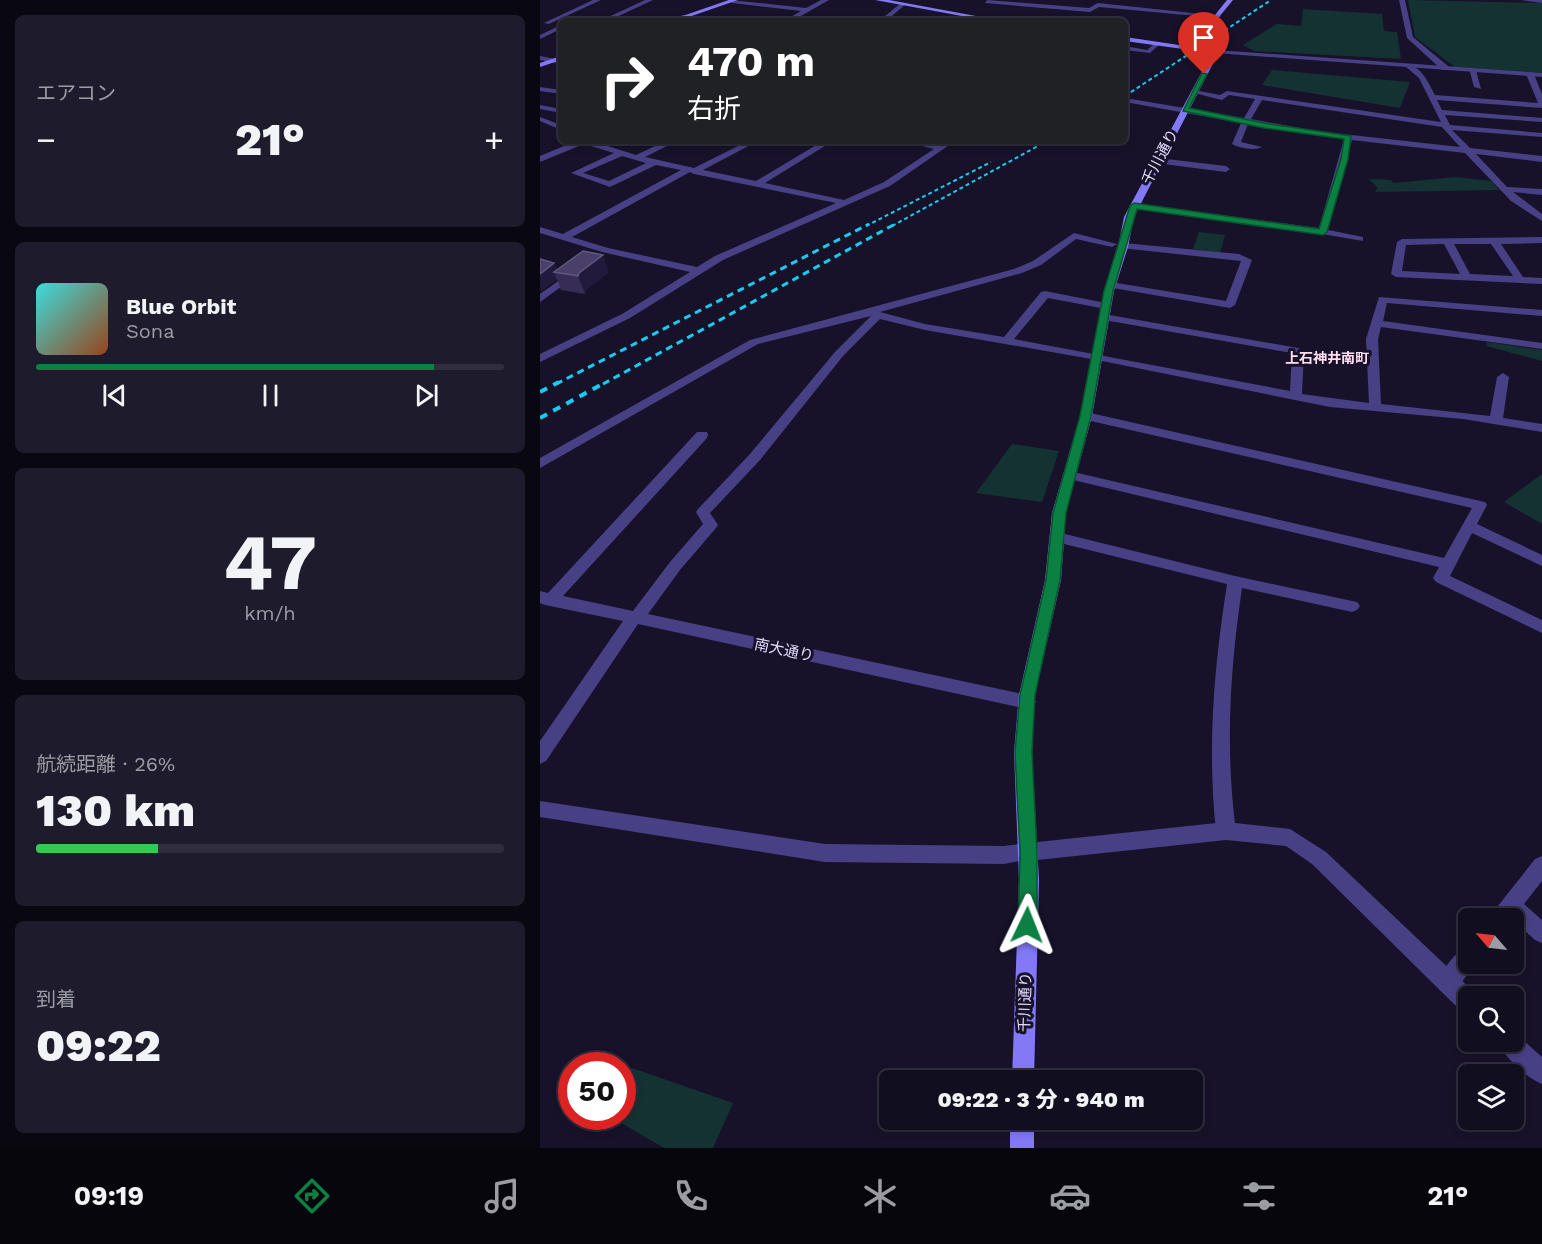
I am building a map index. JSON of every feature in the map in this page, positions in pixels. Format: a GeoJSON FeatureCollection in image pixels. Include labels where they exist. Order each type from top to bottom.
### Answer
{"type":"FeatureCollection","features":[{"type":"Feature","properties":{"kind":"main road"},"geometry":{"type":"LineString","coordinates":[[682,17],[733,0]]}},
{"type":"Feature","properties":{"kind":"main road"},"geometry":{"type":"LineString","coordinates":[[884,0],[981,18]]}},
{"type":"Feature","properties":{"kind":"main road"},"geometry":{"type":"LineString","coordinates":[[1182,46],[1208,27],[1230,0]]}},
{"type":"Feature","properties":{"kind":"main road"},"geometry":{"type":"LineString","coordinates":[[1128,39],[1216,52]]}},
{"type":"Feature","properties":{"kind":"main road","name":"千川通り"},"geometry":{"type":"LineString","coordinates":[[1023,1070],[1028,852],[1023,752],[1027,702],[1053,580],[1059,513],[1086,416],[1118,245],[1134,206],[1216,52]]}},
{"type":"Feature","properties":{"kind":"main road"},"geometry":{"type":"LineString","coordinates":[[540,64],[558,60]]}},
{"type":"Feature","properties":{"kind":"main road"},"geometry":{"type":"LineString","coordinates":[[1022,1130],[1022,1148]]}},
{"type":"Feature","properties":{"kind":"street"},"geometry":{"type":"LineString","coordinates":[[544,23],[598,0]]}},
{"type":"Feature","properties":{"kind":"street"},"geometry":{"type":"LineString","coordinates":[[610,18],[650,0]]}},
{"type":"Feature","properties":{"kind":"street"},"geometry":{"type":"LineString","coordinates":[[733,0],[807,10]]}},
{"type":"Feature","properties":{"kind":"street"},"geometry":{"type":"LineString","coordinates":[[792,18],[826,0]]}},
{"type":"Feature","properties":{"kind":"street"},"geometry":{"type":"LineString","coordinates":[[1132,8],[1138,0]]}},
{"type":"Feature","properties":{"kind":"street"},"geometry":{"type":"LineString","coordinates":[[1402,0],[1410,38],[1445,68]]}},
{"type":"Feature","properties":{"kind":"street"},"geometry":{"type":"LineString","coordinates":[[1524,0],[1542,1]]}},
{"type":"Feature","properties":{"kind":"street"},"geometry":{"type":"LineString","coordinates":[[987,18],[988,1],[1090,10],[1098,5],[1218,16]]}},
{"type":"Feature","properties":{"kind":"street"},"geometry":{"type":"LineString","coordinates":[[886,18],[903,4]]}},
{"type":"Feature","properties":{"kind":"street"},"geometry":{"type":"LineString","coordinates":[[682,17],[690,18]]}},
{"type":"Feature","properties":{"kind":"street"},"geometry":{"type":"LineString","coordinates":[[540,37],[558,27]]}},
{"type":"Feature","properties":{"kind":"street"},"geometry":{"type":"LineString","coordinates":[[1128,49],[1148,52],[1158,43]]}},
{"type":"Feature","properties":{"kind":"street"},"geometry":{"type":"LineString","coordinates":[[1216,52],[1542,75]]}},
{"type":"Feature","properties":{"kind":"street"},"geometry":{"type":"LineString","coordinates":[[540,58],[558,60]]}},
{"type":"Feature","properties":{"kind":"street"},"geometry":{"type":"LineString","coordinates":[[1408,66],[1422,77],[1445,126],[1514,199],[1542,218]]}},
{"type":"Feature","properties":{"kind":"street"},"geometry":{"type":"LineString","coordinates":[[1472,70],[1478,87]]}},
{"type":"Feature","properties":{"kind":"street"},"geometry":{"type":"LineString","coordinates":[[1433,98],[1542,105],[1530,74]]}},
{"type":"Feature","properties":{"kind":"street"},"geometry":{"type":"LineString","coordinates":[[540,89],[558,92]]}},
{"type":"Feature","properties":{"kind":"street"},"geometry":{"type":"LineString","coordinates":[[1194,92],[1222,98],[1227,93],[1304,104],[1469,152],[1542,159]]}},
{"type":"Feature","properties":{"kind":"street"},"geometry":{"type":"LineString","coordinates":[[1258,147],[1246,150],[1236,144],[1260,98]]}},
{"type":"Feature","properties":{"kind":"street"},"geometry":{"type":"LineString","coordinates":[[1128,100],[1284,129],[1348,137],[1445,126],[1542,135]]}},
{"type":"Feature","properties":{"kind":"street"},"geometry":{"type":"LineString","coordinates":[[1297,112],[1304,104]]}},
{"type":"Feature","properties":{"kind":"street"},"geometry":{"type":"LineString","coordinates":[[540,107],[558,110]]}},
{"type":"Feature","properties":{"kind":"street"},"geometry":{"type":"LineString","coordinates":[[1438,112],[1542,120]]}},
{"type":"Feature","properties":{"kind":"street"},"geometry":{"type":"LineString","coordinates":[[540,124],[545,120]]}},
{"type":"Feature","properties":{"kind":"street"},"geometry":{"type":"LineString","coordinates":[[1284,129],[1290,121]]}},
{"type":"Feature","properties":{"kind":"street"},"geometry":{"type":"LineString","coordinates":[[1323,232],[1348,137]]}},
{"type":"Feature","properties":{"kind":"street"},"geometry":{"type":"LineString","coordinates":[[540,159],[577,144]]}},
{"type":"Feature","properties":{"kind":"street"},"geometry":{"type":"LineString","coordinates":[[592,144],[619,154],[847,203]]}},
{"type":"Feature","properties":{"kind":"street"},"geometry":{"type":"LineString","coordinates":[[637,158],[667,144]]}},
{"type":"Feature","properties":{"kind":"street"},"geometry":{"type":"LineString","coordinates":[[564,237],[691,170],[747,144]]}},
{"type":"Feature","properties":{"kind":"street"},"geometry":{"type":"LineString","coordinates":[[757,184],[824,144]]}},
{"type":"Feature","properties":{"kind":"street"},"geometry":{"type":"LineString","coordinates":[[922,144],[941,148]]}},
{"type":"Feature","properties":{"kind":"street"},"geometry":{"type":"LineString","coordinates":[[540,359],[626,316],[696,270],[768,235],[847,203],[902,175],[947,144]]}},
{"type":"Feature","properties":{"kind":"street"},"geometry":{"type":"LineString","coordinates":[[619,154],[575,173],[610,184],[654,162]]}},
{"type":"Feature","properties":{"kind":"street"},"geometry":{"type":"LineString","coordinates":[[1158,161],[1227,169]]}},
{"type":"Feature","properties":{"kind":"street"},"geometry":{"type":"LineString","coordinates":[[1504,189],[1542,192]]}},
{"type":"Feature","properties":{"kind":"street"},"geometry":{"type":"LineString","coordinates":[[1134,206],[1360,239]]}},
{"type":"Feature","properties":{"kind":"street"},"geometry":{"type":"LineString","coordinates":[[540,230],[606,250],[696,270]]}},
{"type":"Feature","properties":{"kind":"street"},"geometry":{"type":"LineString","coordinates":[[540,239],[551,233]]}},
{"type":"Feature","properties":{"kind":"street"},"geometry":{"type":"LineString","coordinates":[[540,464],[754,342],[872,314],[1018,272],[1037,263],[1074,236],[1118,245],[1239,257],[1247,260],[1230,304],[1111,285]]}},
{"type":"Feature","properties":{"kind":"street"},"geometry":{"type":"LineString","coordinates":[[1494,240],[1520,280]]}},
{"type":"Feature","properties":{"kind":"street"},"geometry":{"type":"LineString","coordinates":[[1447,241],[1467,278]]}},
{"type":"Feature","properties":{"kind":"street"},"geometry":{"type":"LineString","coordinates":[[1541,241],[1402,242],[1396,274],[1542,281]]}},
{"type":"Feature","properties":{"kind":"street"},"geometry":{"type":"LineString","coordinates":[[540,299],[606,250]]}},
{"type":"Feature","properties":{"kind":"street"},"geometry":{"type":"LineString","coordinates":[[1007,341],[1045,294],[1105,311],[1298,351],[1296,396]]}},
{"type":"Feature","properties":{"kind":"street"},"geometry":{"type":"LineString","coordinates":[[1375,408],[1372,339],[1383,299],[1542,313]]}},
{"type":"Feature","properties":{"kind":"street"},"geometry":{"type":"LineString","coordinates":[[872,314],[926,327],[1097,357],[1330,403],[1496,420],[1542,428]]}},
{"type":"Feature","properties":{"kind":"street"},"geometry":{"type":"LineString","coordinates":[[540,756],[635,618],[675,566],[711,525],[703,512],[755,457],[872,314]]}},
{"type":"Feature","properties":{"kind":"street"},"geometry":{"type":"LineString","coordinates":[[1376,323],[1542,346]]}},
{"type":"Feature","properties":{"kind":"street"},"geometry":{"type":"LineString","coordinates":[[1496,420],[1503,377]]}},
{"type":"Feature","properties":{"kind":"street"},"geometry":{"type":"LineString","coordinates":[[1086,416],[1480,505],[1440,578],[1542,627]]}},
{"type":"Feature","properties":{"kind":"street"},"geometry":{"type":"LineString","coordinates":[[545,599],[702,435]]}},
{"type":"Feature","properties":{"kind":"street"},"geometry":{"type":"LineString","coordinates":[[1069,475],[1449,564]]}},
{"type":"Feature","properties":{"kind":"street"},"geometry":{"type":"LineString","coordinates":[[1469,526],[1542,561]]}},
{"type":"Feature","properties":{"kind":"street"},"geometry":{"type":"LineString","coordinates":[[1057,537],[1235,581],[1352,606]]}},
{"type":"Feature","properties":{"kind":"street"},"geometry":{"type":"LineString","coordinates":[[1226,831],[1220,767],[1227,630],[1235,581]]}},
{"type":"Feature","properties":{"kind":"street","name":"南大通り"},"geometry":{"type":"LineString","coordinates":[[545,599],[1027,702]]}},
{"type":"Feature","properties":{"kind":"street"},"geometry":{"type":"LineString","coordinates":[[540,809],[825,853],[1004,855],[1226,831],[1290,838],[1319,858],[1458,992]]}},
{"type":"Feature","properties":{"kind":"street"},"geometry":{"type":"LineString","coordinates":[[1509,908],[1542,865]]}},
{"type":"Feature","properties":{"kind":"street"},"geometry":{"type":"LineString","coordinates":[[1524,922],[1542,933]]}},
{"type":"Feature","properties":{"kind":"street"},"geometry":{"type":"LineString","coordinates":[[1448,982],[1458,970]]}},
{"type":"Feature","properties":{"kind":"street"},"geometry":{"type":"LineString","coordinates":[[1520,1052],[1542,1073]]}},
{"type":"Feature","properties":{"kind":"green space"},"geometry":{"type":"Polygon","coordinates":[[[1408,0],[1542,3],[1542,73],[1455,67],[1415,37],[1408,0]]]}},
{"type":"Feature","properties":{"kind":"green space"},"geometry":{"type":"Polygon","coordinates":[[[1303,9],[1382,14],[1384,31],[1397,32],[1401,59],[1254,51],[1243,45],[1277,24],[1301,26],[1303,9]]]}},
{"type":"Feature","properties":{"kind":"green space"},"geometry":{"type":"Polygon","coordinates":[[[1272,70],[1410,82],[1400,108],[1262,85],[1272,70]]]}},
{"type":"Feature","properties":{"kind":"green space"},"geometry":{"type":"Polygon","coordinates":[[[1456,177],[1491,181],[1499,190],[1375,192],[1378,188],[1369,179],[1391,180],[1394,183],[1456,177]]]}},
{"type":"Feature","properties":{"kind":"green space"},"geometry":{"type":"Polygon","coordinates":[[[1199,232],[1225,235],[1220,253],[1193,249],[1199,232]]]}},
{"type":"Feature","properties":{"kind":"green space"},"geometry":{"type":"Polygon","coordinates":[[[1486,342],[1542,350],[1542,361],[1487,346],[1486,342]]]}},
{"type":"Feature","properties":{"kind":"green space"},"geometry":{"type":"Polygon","coordinates":[[[1012,444],[1059,451],[1042,502],[976,493],[1012,444]]]}},
{"type":"Feature","properties":{"kind":"green space"},"geometry":{"type":"Polygon","coordinates":[[[1542,474],[1542,524],[1504,502],[1542,474]]]}},
{"type":"Feature","properties":{"kind":"green space"},"geometry":{"type":"Polygon","coordinates":[[[636,1069],[733,1103],[713,1148],[664,1148],[633,1130],[636,1130],[636,1069]]]}},
{"type":"Feature","properties":{"kind":"building"},"geometry":{"type":"Polygon","coordinates":[[[583,251],[603,255],[578,276],[554,272],[583,251]]]}},
{"type":"Feature","properties":{"kind":"building"},"geometry":{"type":"Polygon","coordinates":[[[540,259],[554,263],[540,274],[540,259]]]}},
{"type":"Feature","properties":{"kind":"waterway"},"geometry":{"type":"LineString","coordinates":[[1205,37],[1215,44],[1215,50]]}},
{"type":"Feature","properties":{"kind":"railway"},"geometry":{"type":"LineString","coordinates":[[1128,94],[1271,0]]}},
{"type":"Feature","properties":{"kind":"railway"},"geometry":{"type":"LineString","coordinates":[[892,226],[1042,144]]}},
{"type":"Feature","properties":{"kind":"railway"},"geometry":{"type":"LineString","coordinates":[[866,226],[991,162]]}},
{"type":"Feature","properties":{"kind":"railway"},"geometry":{"type":"LineString","coordinates":[[556,384],[869,224]]}},
{"type":"Feature","properties":{"kind":"railway"},"geometry":{"type":"LineString","coordinates":[[603,384],[895,224]]}},
{"type":"Feature","properties":{"kind":"railway"},"geometry":{"type":"LineString","coordinates":[[540,392],[559,382]]}},
{"type":"Feature","properties":{"kind":"railway"},"geometry":{"type":"LineString","coordinates":[[540,418],[606,382]]}},
{"type":"Feature","properties":{"kind":"district","name":"上石神井南町"},"geometry":{"type":"Point","coordinates":[1327,358]}},
{"type":"Feature","properties":{"kind":"route"},"geometry":{"type":"LineString","coordinates":[[1027,925],[1029,880],[1023,752],[1027,695],[1053,580],[1059,513],[1086,416],[1109,291],[1123,247],[1129,217],[1134,206],[1293,226],[1323,232],[1344,159],[1348,137],[1316,134],[1185,110],[1204,74]]}}]}
